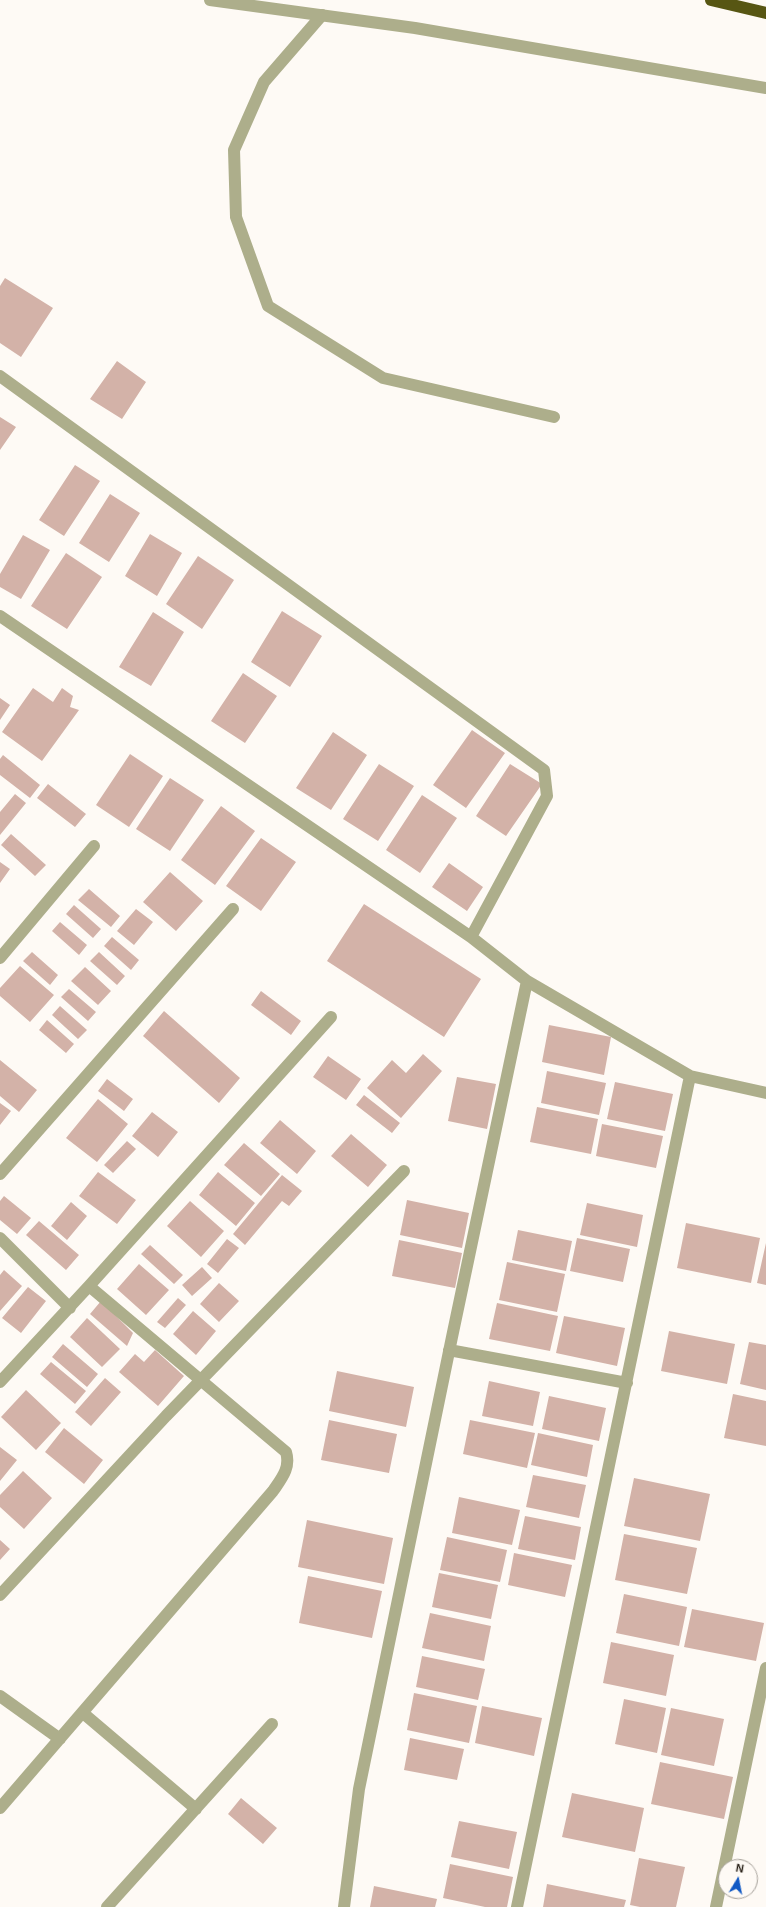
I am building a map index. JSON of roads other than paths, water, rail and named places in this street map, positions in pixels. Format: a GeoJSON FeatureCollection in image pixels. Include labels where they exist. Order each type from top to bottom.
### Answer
{"type":"FeatureCollection","features":[{"type":"Feature","properties":{"kind":"highway"},"geometry":{"type":"LineString","coordinates":[[711,0],[766,14]]}},
{"type":"Feature","properties":{"kind":"street"},"geometry":{"type":"LineString","coordinates":[[210,0],[415,28],[766,88]]}},
{"type":"Feature","properties":{"kind":"street"},"geometry":{"type":"LineString","coordinates":[[322,15],[264,82],[234,150],[236,217],[268,306],[383,378],[554,417]]}},
{"type":"Feature","properties":{"kind":"street"},"geometry":{"type":"LineString","coordinates":[[0,376],[544,770],[547,796],[471,937]]}},
{"type":"Feature","properties":{"kind":"street"},"geometry":{"type":"LineString","coordinates":[[0,616],[471,937],[527,981],[690,1076],[766,1093]]}},
{"type":"Feature","properties":{"kind":"street"},"geometry":{"type":"LineString","coordinates":[[0,958],[94,846]]}},
{"type":"Feature","properties":{"kind":"street"},"geometry":{"type":"LineString","coordinates":[[0,1174],[233,909]]}},
{"type":"Feature","properties":{"kind":"street"},"geometry":{"type":"LineString","coordinates":[[344,1907],[359,1790],[449,1350],[527,981]]}},
{"type":"Feature","properties":{"kind":"street"},"geometry":{"type":"LineString","coordinates":[[0,1382],[70,1308],[331,1017]]}},
{"type":"Feature","properties":{"kind":"street"},"geometry":{"type":"LineString","coordinates":[[517,1907],[690,1076]]}},
{"type":"Feature","properties":{"kind":"street"},"geometry":{"type":"LineString","coordinates":[[0,1595],[201,1380],[404,1171]]}},
{"type":"Feature","properties":{"kind":"street"},"geometry":{"type":"LineString","coordinates":[[0,1238],[70,1308]]}},
{"type":"Feature","properties":{"kind":"street"},"geometry":{"type":"LineString","coordinates":[[0,1808],[84,1713],[273,1492],[286,1470],[288,1458],[286,1452],[89,1286]]}},
{"type":"Feature","properties":{"kind":"street"},"geometry":{"type":"LineString","coordinates":[[449,1350],[627,1383]]}},
{"type":"Feature","properties":{"kind":"street"},"geometry":{"type":"LineString","coordinates":[[716,1907],[766,1668]]}},
{"type":"Feature","properties":{"kind":"street"},"geometry":{"type":"LineString","coordinates":[[0,1696],[60,1739]]}},
{"type":"Feature","properties":{"kind":"street"},"geometry":{"type":"LineString","coordinates":[[84,1713],[196,1809]]}},
{"type":"Feature","properties":{"kind":"street"},"geometry":{"type":"LineString","coordinates":[[107,1907],[272,1724]]}}]}
